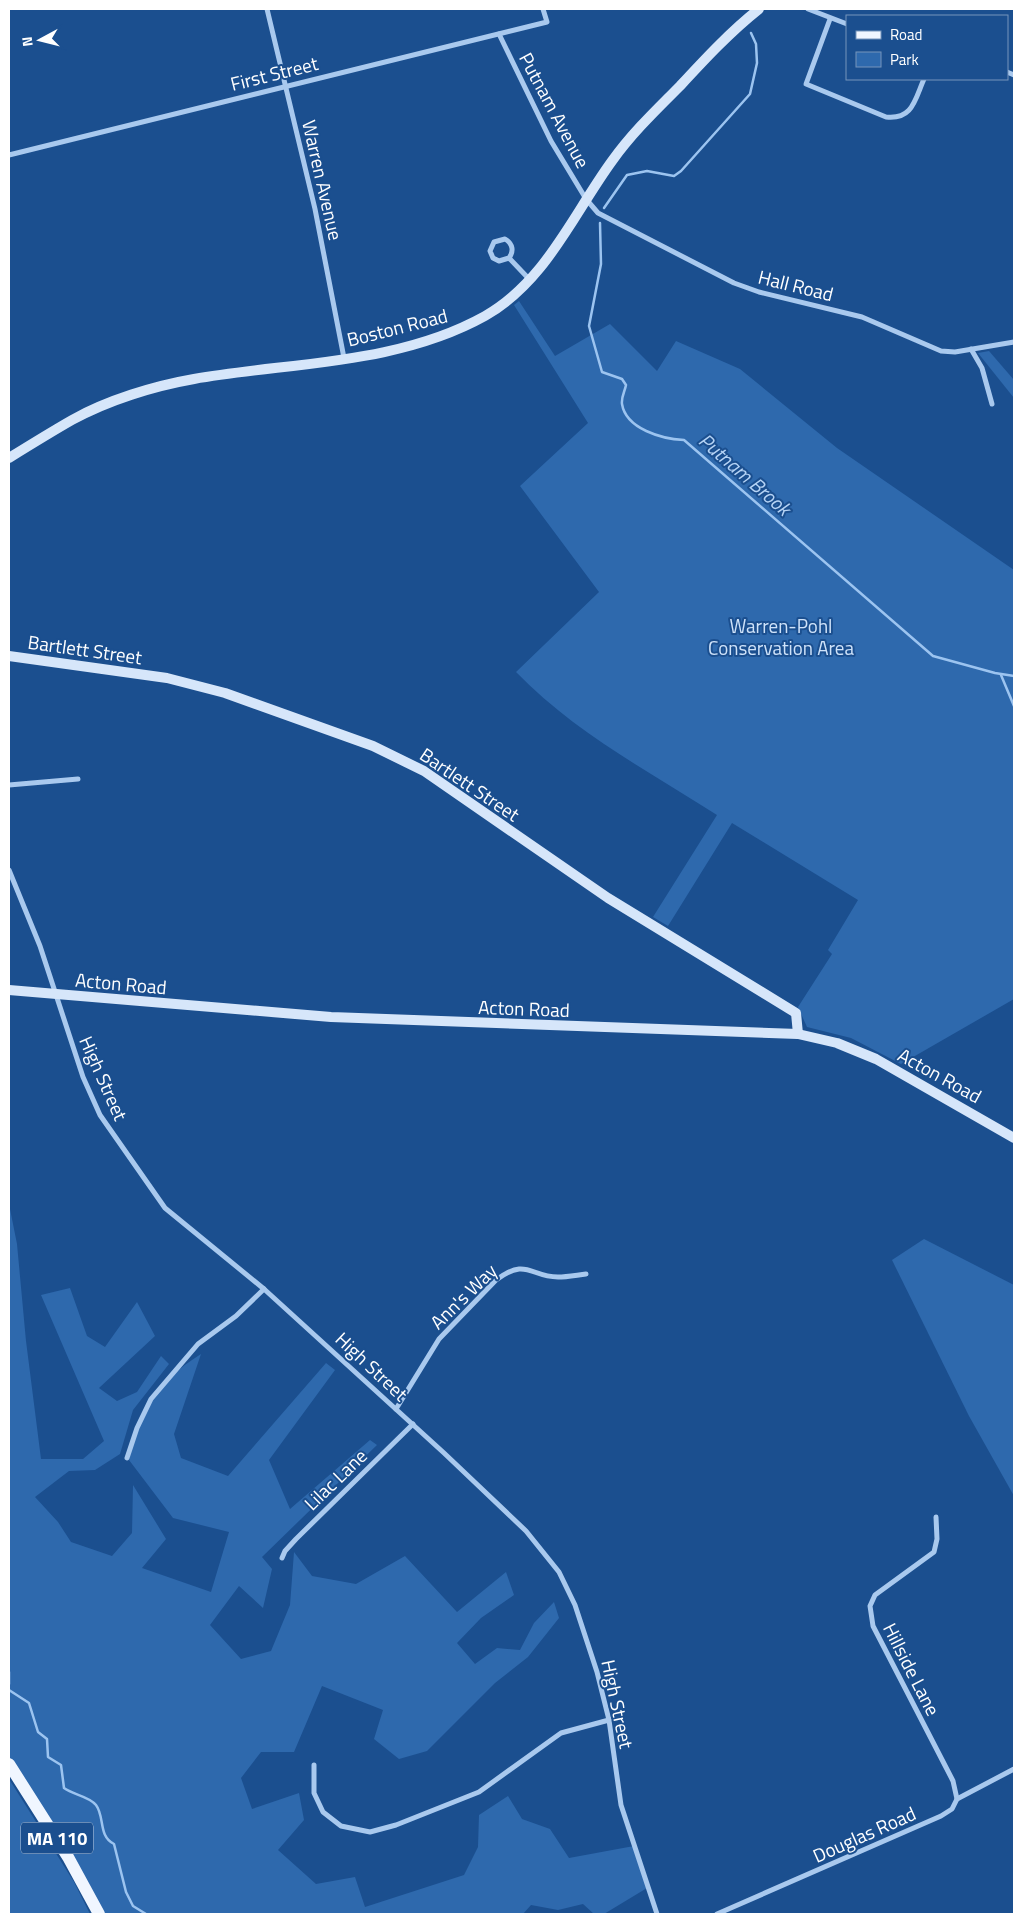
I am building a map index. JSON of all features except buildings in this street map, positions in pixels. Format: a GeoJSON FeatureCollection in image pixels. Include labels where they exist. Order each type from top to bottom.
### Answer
{"type":"FeatureCollection","features":[{"type":"Feature","properties":{"kind":"main road","name":"Boston Road"},"geometry":{"type":"LineString","coordinates":[[9,458],[74,419],[107,404],[148,391],[192,379],[344,358],[406,346],[447,334],[499,308],[531,281],[551,255],[612,160],[638,129],[736,28],[759,9]]}},
{"type":"Feature","properties":{"kind":"main road","name":"Bartlett Street"},"geometry":{"type":"LineString","coordinates":[[9,656],[167,678],[225,693],[372,746],[424,771],[608,898],[796,1013],[798,1034]]}},
{"type":"Feature","properties":{"kind":"main road","name":"Acton Road"},"geometry":{"type":"LineString","coordinates":[[9,990],[340,1018],[798,1034],[837,1043],[876,1059],[1014,1138]]}},
{"type":"Feature","properties":{"kind":"main road","name":"MA 110"},"geometry":{"type":"LineString","coordinates":[[9,1764],[68,1857],[99,1914]]}},
{"type":"Feature","properties":{"kind":"street","name":"Warren Avenue"},"geometry":{"type":"LineString","coordinates":[[267,9],[315,209],[344,358]]}},
{"type":"Feature","properties":{"kind":"street","name":"First Street"},"geometry":{"type":"LineString","coordinates":[[9,155],[547,22],[543,9]]}},
{"type":"Feature","properties":{"kind":"street"},"geometry":{"type":"LineString","coordinates":[[808,9],[846,24]]}},
{"type":"Feature","properties":{"kind":"street"},"geometry":{"type":"LineString","coordinates":[[830,19],[806,84],[886,118],[896,118],[904,116],[909,111],[924,80]]}},
{"type":"Feature","properties":{"kind":"street","name":"Putnam Avenue"},"geometry":{"type":"LineString","coordinates":[[499,34],[551,141],[586,199]]}},
{"type":"Feature","properties":{"kind":"street","name":"Hall Road"},"geometry":{"type":"LineString","coordinates":[[586,199],[598,213],[734,283],[760,292],[862,317],[943,351],[971,349],[1014,342]]}},
{"type":"Feature","properties":{"kind":"street"},"geometry":{"type":"LineString","coordinates":[[505,240],[511,244],[513,252],[509,258],[499,261],[493,258],[490,251],[494,242],[505,240]]}},
{"type":"Feature","properties":{"kind":"street"},"geometry":{"type":"LineString","coordinates":[[509,258],[531,281]]}},
{"type":"Feature","properties":{"kind":"street"},"geometry":{"type":"LineString","coordinates":[[971,349],[982,368],[992,404]]}},
{"type":"Feature","properties":{"kind":"street"},"geometry":{"type":"LineString","coordinates":[[9,785],[78,779]]}},
{"type":"Feature","properties":{"kind":"street","name":"High Street"},"geometry":{"type":"LineString","coordinates":[[9,870],[40,946],[54,994],[83,1077],[100,1115],[165,1208],[264,1289],[413,1424],[526,1531],[559,1572],[582,1622],[609,1720],[621,1805],[657,1914]]}},
{"type":"Feature","properties":{"kind":"street","name":"Ann's Way"},"geometry":{"type":"LineString","coordinates":[[396,1409],[439,1339],[505,1273],[521,1268],[557,1278],[586,1274]]}},
{"type":"Feature","properties":{"kind":"street"},"geometry":{"type":"LineString","coordinates":[[127,1458],[136,1428],[151,1399],[198,1344],[236,1316],[264,1289]]}},
{"type":"Feature","properties":{"kind":"street","name":"Lilac Lane"},"geometry":{"type":"LineString","coordinates":[[282,1558],[285,1551],[296,1539],[413,1424]]}},
{"type":"Feature","properties":{"kind":"street","name":"Hillside Lane"},"geometry":{"type":"LineString","coordinates":[[936,1518],[937,1539],[934,1552],[875,1595],[872,1600],[870,1613],[873,1626],[904,1689],[953,1781],[957,1799]]}},
{"type":"Feature","properties":{"kind":"street"},"geometry":{"type":"LineString","coordinates":[[314,1764],[314,1793],[323,1812],[342,1826],[370,1832],[396,1825],[479,1792],[561,1733],[609,1720]]}},
{"type":"Feature","properties":{"kind":"street","name":"Douglas Road"},"geometry":{"type":"LineString","coordinates":[[717,1914],[941,1816],[952,1809],[957,1799],[1014,1769]]}},
{"type":"Feature","properties":{"kind":"green space","name":"Warren-Pohl Conservation Area"},"geometry":{"type":"Polygon","coordinates":[[[519,301],[555,356],[610,324],[657,371],[676,341],[740,369],[837,448],[1014,570],[1014,999],[901,1064],[851,1038],[807,1027],[798,1007],[832,954],[828,950],[858,900],[732,823],[668,926],[653,917],[717,815],[612,750],[538,694],[516,672],[599,592],[520,486],[588,423],[514,305],[519,301]]]}},
{"type":"Feature","properties":{"kind":"green space"},"geometry":{"type":"Polygon","coordinates":[[[989,351],[1014,380],[1014,398],[978,353],[989,351]]]}},
{"type":"Feature","properties":{"kind":"green space"},"geometry":{"type":"Polygon","coordinates":[[[9,1204],[17,1244],[26,1341],[41,1459],[83,1459],[104,1441],[41,1295],[70,1288],[87,1336],[105,1347],[137,1302],[155,1336],[99,1388],[117,1401],[137,1392],[161,1356],[169,1364],[133,1410],[120,1454],[95,1470],[69,1471],[35,1497],[58,1522],[71,1542],[112,1556],[132,1533],[133,1485],[166,1539],[142,1568],[211,1592],[229,1532],[173,1518],[129,1460],[145,1412],[161,1387],[185,1365],[201,1354],[174,1434],[181,1458],[228,1476],[326,1363],[335,1370],[269,1460],[290,1509],[370,1440],[377,1445],[262,1557],[272,1569],[263,1608],[239,1586],[210,1625],[241,1659],[271,1651],[290,1605],[294,1552],[312,1576],[356,1584],[405,1556],[457,1612],[506,1572],[514,1595],[481,1618],[457,1643],[475,1664],[497,1648],[520,1650],[534,1623],[554,1602],[559,1618],[528,1657],[495,1683],[427,1751],[399,1759],[374,1739],[383,1710],[322,1686],[294,1752],[261,1752],[241,1778],[252,1809],[299,1793],[304,1820],[278,1850],[316,1884],[355,1877],[365,1907],[464,1875],[478,1847],[479,1815],[508,1796],[522,1819],[550,1829],[569,1858],[634,1846],[647,1888],[604,1914],[594,1914],[583,1904],[558,1910],[531,1905],[523,1914],[99,1914],[9,1764],[9,1204]]]}},
{"type":"Feature","properties":{"kind":"green space"},"geometry":{"type":"Polygon","coordinates":[[[924,1239],[1014,1285],[1014,1496],[969,1416],[892,1260],[924,1239]]]}},
{"type":"Feature","properties":{"kind":"green space"},"geometry":{"type":"Polygon","coordinates":[[[9,1779],[74,1882],[90,1914],[9,1914],[9,1779]]]}},
{"type":"Feature","properties":{"kind":"waterway","name":"Putnam Brook"},"geometry":{"type":"LineString","coordinates":[[604,208],[627,175],[647,171],[674,176],[681,171],[750,94],[757,63],[756,44],[751,33]]}},
{"type":"Feature","properties":{"kind":"waterway","name":"Putnam Brook"},"geometry":{"type":"LineString","coordinates":[[600,223],[601,264],[589,326],[602,372],[622,379],[626,385],[622,404],[630,420],[646,431],[656,435],[684,440],[933,656],[995,673],[1014,676]]}},
{"type":"Feature","properties":{"kind":"waterway"},"geometry":{"type":"LineString","coordinates":[[1001,675],[1014,706]]}},
{"type":"Feature","properties":{"kind":"waterway"},"geometry":{"type":"LineString","coordinates":[[9,1672],[9,1684]]}},
{"type":"Feature","properties":{"kind":"waterway"},"geometry":{"type":"LineString","coordinates":[[9,1690],[29,1703],[38,1732],[47,1739],[48,1757],[61,1765],[64,1788],[96,1805],[106,1836],[114,1844],[126,1892],[133,1906],[146,1914]]}}]}
